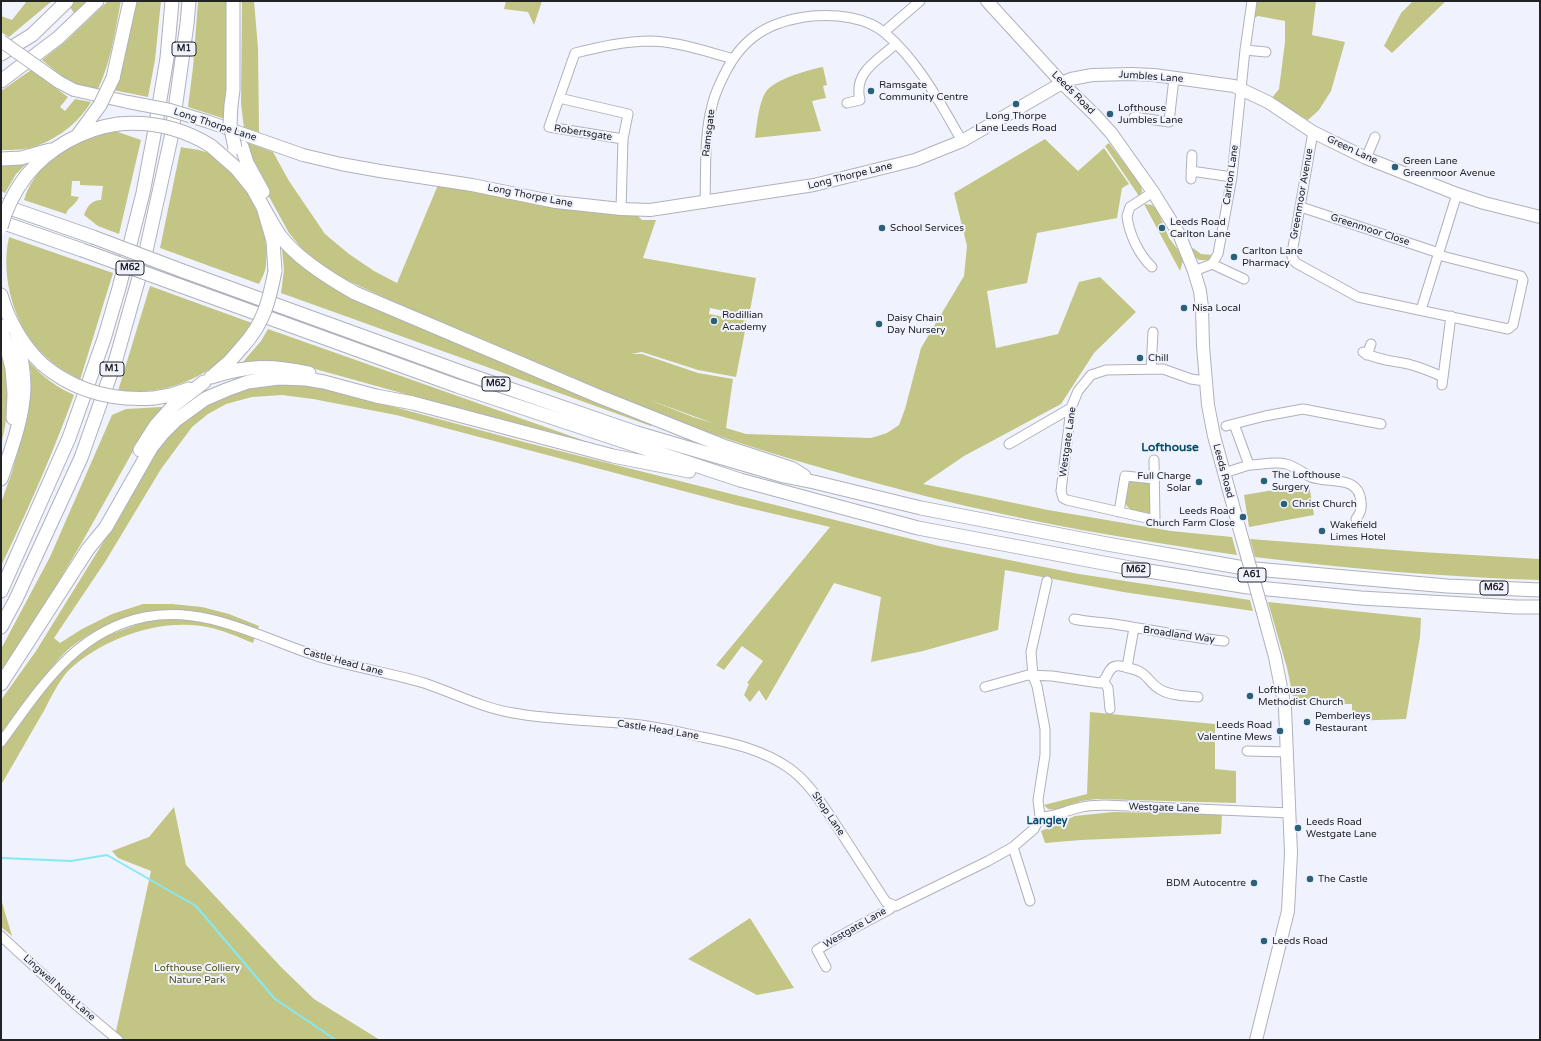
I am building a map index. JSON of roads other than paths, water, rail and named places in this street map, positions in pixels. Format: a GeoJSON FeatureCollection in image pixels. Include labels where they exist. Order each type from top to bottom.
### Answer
{"type":"FeatureCollection","features":[{"type":"Feature","properties":{"kind":"highway"},"geometry":{"type":"LineString","coordinates":[[1,54],[32,35],[67,1]]}},
{"type":"Feature","properties":{"kind":"highway"},"geometry":{"type":"LineString","coordinates":[[1,81],[58,38],[97,1]]}},
{"type":"Feature","properties":{"kind":"highway"},"geometry":{"type":"LineString","coordinates":[[78,135],[100,105],[113,78],[128,16],[130,1]]}},
{"type":"Feature","properties":{"kind":"highway","name":"M1"},"geometry":{"type":"LineString","coordinates":[[1,590],[69,438],[102,346],[119,288],[143,193],[154,135],[167,58],[172,1]]}},
{"type":"Feature","properties":{"kind":"highway","name":"M1"},"geometry":{"type":"LineString","coordinates":[[1,627],[16,599],[81,458],[116,359],[144,260],[171,138],[189,1]]}},
{"type":"Feature","properties":{"kind":"highway"},"geometry":{"type":"LineString","coordinates":[[233,1],[233,105],[230,124],[238,148],[244,177]]}},
{"type":"Feature","properties":{"kind":"highway"},"geometry":{"type":"LineString","coordinates":[[1,227],[9,203],[26,176],[44,158],[78,135],[94,128],[118,124],[141,123],[163,126],[189,134],[211,146],[230,161],[244,177],[281,237],[312,266],[336,283],[356,293],[598,396],[726,446],[793,469],[814,482]]}},
{"type":"Feature","properties":{"kind":"highway"},"geometry":{"type":"LineString","coordinates":[[1,159],[21,158],[59,147]]}},
{"type":"Feature","properties":{"kind":"highway"},"geometry":{"type":"LineString","coordinates":[[238,148],[286,235],[300,255]]}},
{"type":"Feature","properties":{"kind":"highway","name":"M62"},"geometry":{"type":"LineString","coordinates":[[1,205],[93,237],[464,373],[637,433],[784,476],[929,509],[1107,544],[1244,568],[1448,586],[1540,590]]}},
{"type":"Feature","properties":{"kind":"highway"},"geometry":{"type":"LineString","coordinates":[[88,550],[98,526],[129,468],[156,425],[174,405],[229,362],[254,334],[262,319],[275,271],[273,241],[263,207]]}},
{"type":"Feature","properties":{"kind":"highway","name":"M62"},"geometry":{"type":"LineString","coordinates":[[1,222],[457,386],[740,480],[918,528],[1130,568],[1240,586],[1361,598],[1516,607],[1540,607]]}},
{"type":"Feature","properties":{"kind":"highway"},"geometry":{"type":"LineString","coordinates":[[2,298],[16,330],[42,364],[55,374],[96,394],[130,399],[154,398],[185,390],[207,379],[245,368],[261,366],[280,367],[352,383],[413,403]]}},
{"type":"Feature","properties":{"kind":"highway"},"geometry":{"type":"LineString","coordinates":[[1,326],[12,368],[14,394],[12,444]]}},
{"type":"Feature","properties":{"kind":"highway"},"geometry":{"type":"LineString","coordinates":[[1,479],[19,423],[24,389],[23,368],[16,330]]}},
{"type":"Feature","properties":{"kind":"highway"},"geometry":{"type":"LineString","coordinates":[[1,684],[88,550],[106,527],[151,448],[176,420],[206,399],[248,382],[279,378],[306,379],[324,382],[376,396],[413,403]]}},
{"type":"Feature","properties":{"kind":"highway","name":"M62"},"geometry":{"type":"LineString","coordinates":[[413,403],[612,456],[740,480]]}},
{"type":"Feature","properties":{"kind":"main road","name":"Leeds Road"},"geometry":{"type":"LineString","coordinates":[[987,1],[1062,83],[1096,115],[1112,134],[1153,192],[1179,234],[1194,271],[1202,307],[1205,380],[1214,436],[1275,657],[1285,708],[1291,853],[1288,911],[1256,1040]]}},
{"type":"Feature","properties":{"kind":"main road","name":"Long Thorpe Lane"},"geometry":{"type":"LineString","coordinates":[[1,41],[74,90],[170,110],[303,155],[341,164],[472,185],[556,202],[621,209],[650,210],[705,203],[830,182],[915,160],[962,141],[1062,83]]}},
{"type":"Feature","properties":{"kind":"main road","name":"Jumbles Lane"},"geometry":{"type":"LineString","coordinates":[[1062,83],[1081,77],[1102,74],[1132,74],[1226,84],[1241,88]]}},
{"type":"Feature","properties":{"kind":"main road","name":"Green Lane"},"geometry":{"type":"LineString","coordinates":[[1241,88],[1268,102],[1313,132],[1366,158],[1457,194],[1484,203],[1540,217]]}},
{"type":"Feature","properties":{"kind":"street"},"geometry":{"type":"LineString","coordinates":[[884,32],[920,1]]}},
{"type":"Feature","properties":{"kind":"street","name":"Carlton Lane"},"geometry":{"type":"LineString","coordinates":[[1212,264],[1218,254],[1232,177],[1245,50],[1252,1]]}},
{"type":"Feature","properties":{"kind":"street","name":"Ramsgate"},"geometry":{"type":"LineString","coordinates":[[705,203],[706,148],[712,106],[721,82],[733,59],[752,37],[767,27],[785,21],[819,16],[854,19],[869,24],[884,32],[908,56],[919,70],[962,141]]}},
{"type":"Feature","properties":{"kind":"street","name":"Robertsgate"},"geometry":{"type":"LineString","coordinates":[[623,139],[549,127],[575,53],[614,44],[652,41],[694,48],[733,59]]}},
{"type":"Feature","properties":{"kind":"street"},"geometry":{"type":"LineString","coordinates":[[848,103],[860,100],[858,91],[862,75],[896,44]]}},
{"type":"Feature","properties":{"kind":"street"},"geometry":{"type":"LineString","coordinates":[[1245,50],[1266,52]]}},
{"type":"Feature","properties":{"kind":"street"},"geometry":{"type":"LineString","coordinates":[[1134,117],[1169,122],[1174,78]]}},
{"type":"Feature","properties":{"kind":"street","name":"Robertsgate"},"geometry":{"type":"LineString","coordinates":[[559,98],[628,114],[623,139],[621,209]]}},
{"type":"Feature","properties":{"kind":"street","name":"Greenmoor Avenue"},"geometry":{"type":"LineString","coordinates":[[1313,132],[1292,254],[1292,257],[1296,263],[1358,297],[1508,328],[1513,325],[1523,280],[1521,276]]}},
{"type":"Feature","properties":{"kind":"street"},"geometry":{"type":"LineString","coordinates":[[1366,158],[1375,137]]}},
{"type":"Feature","properties":{"kind":"street"},"geometry":{"type":"LineString","coordinates":[[1192,156],[1191,175],[1232,177]]}},
{"type":"Feature","properties":{"kind":"street"},"geometry":{"type":"LineString","coordinates":[[1152,267],[1143,259],[1132,234],[1127,216],[1130,207],[1153,192]]}},
{"type":"Feature","properties":{"kind":"street"},"geometry":{"type":"LineString","coordinates":[[1421,310],[1457,194]]}},
{"type":"Feature","properties":{"kind":"street","name":"Greenmoor Close"},"geometry":{"type":"LineString","coordinates":[[1301,207],[1438,254],[1521,276]]}},
{"type":"Feature","properties":{"kind":"street"},"geometry":{"type":"LineString","coordinates":[[1194,271],[1212,264],[1244,279]]}},
{"type":"Feature","properties":{"kind":"street"},"geometry":{"type":"LineString","coordinates":[[1371,344],[1365,354],[1409,364],[1443,381],[1451,316]]}},
{"type":"Feature","properties":{"kind":"street"},"geometry":{"type":"LineString","coordinates":[[1153,332],[1151,368],[1163,369],[1190,379],[1205,380]]}},
{"type":"Feature","properties":{"kind":"street","name":"Westgate Lane"},"geometry":{"type":"LineString","coordinates":[[1119,512],[1067,500],[1062,496],[1061,491],[1071,408],[1078,391],[1091,375],[1106,370],[1151,368]]}},
{"type":"Feature","properties":{"kind":"street"},"geometry":{"type":"LineString","coordinates":[[1009,444],[1071,408]]}},
{"type":"Feature","properties":{"kind":"street"},"geometry":{"type":"LineString","coordinates":[[1249,465],[1230,425],[1265,416],[1303,409],[1370,426],[1381,424]]}},
{"type":"Feature","properties":{"kind":"street"},"geometry":{"type":"LineString","coordinates":[[1154,460],[1155,479],[1155,520],[1119,512],[1125,476],[1155,479]]}},
{"type":"Feature","properties":{"kind":"street"},"geometry":{"type":"LineString","coordinates":[[1224,473],[1249,465],[1286,464],[1312,477],[1342,481],[1351,484],[1357,489],[1361,496],[1360,514],[1356,518]]}},
{"type":"Feature","properties":{"kind":"street"},"geometry":{"type":"LineString","coordinates":[[1040,817],[1038,800],[1045,755],[1045,729],[1037,686],[1033,676],[1031,652],[1047,581]]}},
{"type":"Feature","properties":{"kind":"street","name":"Castle Head Lane"},"geometry":{"type":"LineString","coordinates":[[1,742],[56,669],[73,652],[93,637],[114,626],[145,617],[173,614],[204,616],[232,624],[317,656],[424,683],[468,700],[510,713],[544,718],[634,724],[735,744]]}},
{"type":"Feature","properties":{"kind":"street","name":"Broadland Way"},"geometry":{"type":"LineString","coordinates":[[1074,619],[1172,633],[1194,638],[1224,641]]}},
{"type":"Feature","properties":{"kind":"street","name":"Broadland Way"},"geometry":{"type":"LineString","coordinates":[[1127,667],[1134,628]]}},
{"type":"Feature","properties":{"kind":"street"},"geometry":{"type":"LineString","coordinates":[[1104,682],[1112,668],[1117,666],[1127,667],[1143,672],[1160,689],[1169,694],[1198,697]]}},
{"type":"Feature","properties":{"kind":"street"},"geometry":{"type":"LineString","coordinates":[[985,687],[1024,676],[1052,676],[1097,683],[1104,682]]}},
{"type":"Feature","properties":{"kind":"street"},"geometry":{"type":"LineString","coordinates":[[1104,682],[1108,688],[1110,709]]}},
{"type":"Feature","properties":{"kind":"street","name":"Shop Lane"},"geometry":{"type":"LineString","coordinates":[[735,744],[764,753],[790,769],[814,792],[886,902],[896,905]]}},
{"type":"Feature","properties":{"kind":"street"},"geometry":{"type":"LineString","coordinates":[[1247,751],[1288,752]]}},
{"type":"Feature","properties":{"kind":"street","name":"Westgate Lane"},"geometry":{"type":"LineString","coordinates":[[826,967],[817,950],[838,937],[890,910],[896,905],[988,862],[1013,847],[1034,829],[1040,817],[1058,815],[1078,807],[1104,805],[1290,813]]}},
{"type":"Feature","properties":{"kind":"street"},"geometry":{"type":"LineString","coordinates":[[1013,847],[1030,900]]}},
{"type":"Feature","properties":{"kind":"street","name":"Lingwell Nook Lane"},"geometry":{"type":"LineString","coordinates":[[1,936],[118,1040]]}},
{"type":"Feature","properties":{"kind":"waterway"},"geometry":{"type":"LineString","coordinates":[[1,858],[71,861],[107,855],[196,906],[275,999],[336,1040]]}},
{"type":"Feature","properties":{"kind":"place","name":"Ramsgate Community Centre"},"geometry":{"type":"Point","coordinates":[871,91]}},
{"type":"Feature","properties":{"kind":"place","name":"Long Thorpe Lane Leeds Road"},"geometry":{"type":"Point","coordinates":[1016,104]}},
{"type":"Feature","properties":{"kind":"place","name":"Lofthouse Jumbles Lane"},"geometry":{"type":"Point","coordinates":[1110,114]}},
{"type":"Feature","properties":{"kind":"place","name":"Green Lane Greenmoor Avenue"},"geometry":{"type":"Point","coordinates":[1395,167]}},
{"type":"Feature","properties":{"kind":"place","name":"School Services"},"geometry":{"type":"Point","coordinates":[882,228]}},
{"type":"Feature","properties":{"kind":"place","name":"Leeds Road Carlton Lane"},"geometry":{"type":"Point","coordinates":[1162,228]}},
{"type":"Feature","properties":{"kind":"place","name":"Carlton Lane Pharmacy"},"geometry":{"type":"Point","coordinates":[1234,257]}},
{"type":"Feature","properties":{"kind":"place","name":"Nisa Local"},"geometry":{"type":"Point","coordinates":[1184,308]}},
{"type":"Feature","properties":{"kind":"place","name":"Rodillian Academy"},"geometry":{"type":"Point","coordinates":[714,321]}},
{"type":"Feature","properties":{"kind":"place","name":"Daisy Chain Day Nursery"},"geometry":{"type":"Point","coordinates":[879,324]}},
{"type":"Feature","properties":{"kind":"place","name":"Chill"},"geometry":{"type":"Point","coordinates":[1140,358]}},
{"type":"Feature","properties":{"kind":"place","name":"The Lofthouse Surgery"},"geometry":{"type":"Point","coordinates":[1264,481]}},
{"type":"Feature","properties":{"kind":"place","name":"Full Charge Solar"},"geometry":{"type":"Point","coordinates":[1199,482]}},
{"type":"Feature","properties":{"kind":"place","name":"Christ Church"},"geometry":{"type":"Point","coordinates":[1284,504]}},
{"type":"Feature","properties":{"kind":"place","name":"Leeds Road Church Farm Close"},"geometry":{"type":"Point","coordinates":[1243,517]}},
{"type":"Feature","properties":{"kind":"place","name":"Wakefield Limes Hotel"},"geometry":{"type":"Point","coordinates":[1322,531]}},
{"type":"Feature","properties":{"kind":"place","name":"Lofthouse Methodist Church"},"geometry":{"type":"Point","coordinates":[1250,696]}},
{"type":"Feature","properties":{"kind":"place","name":"Pemberleys Restaurant"},"geometry":{"type":"Point","coordinates":[1307,722]}},
{"type":"Feature","properties":{"kind":"place","name":"Leeds Road Valentine Mews"},"geometry":{"type":"Point","coordinates":[1280,731]}},
{"type":"Feature","properties":{"kind":"place","name":"Leeds Road Westgate Lane"},"geometry":{"type":"Point","coordinates":[1298,828]}},
{"type":"Feature","properties":{"kind":"place","name":"The Castle"},"geometry":{"type":"Point","coordinates":[1310,879]}},
{"type":"Feature","properties":{"kind":"place","name":"BDM Autocentre"},"geometry":{"type":"Point","coordinates":[1254,883]}},
{"type":"Feature","properties":{"kind":"place","name":"Leeds Road"},"geometry":{"type":"Point","coordinates":[1264,941]}},
{"type":"Feature","properties":{"kind":"district","name":"Lofthouse"},"geometry":{"type":"Point","coordinates":[1170,448]}},
{"type":"Feature","properties":{"kind":"district","name":"Langley"},"geometry":{"type":"Point","coordinates":[1047,821]}},
{"type":"Feature","properties":{"kind":"park label","name":"Lofthouse Colliery Nature Park"},"geometry":{"type":"Point","coordinates":[197,974]}}]}
